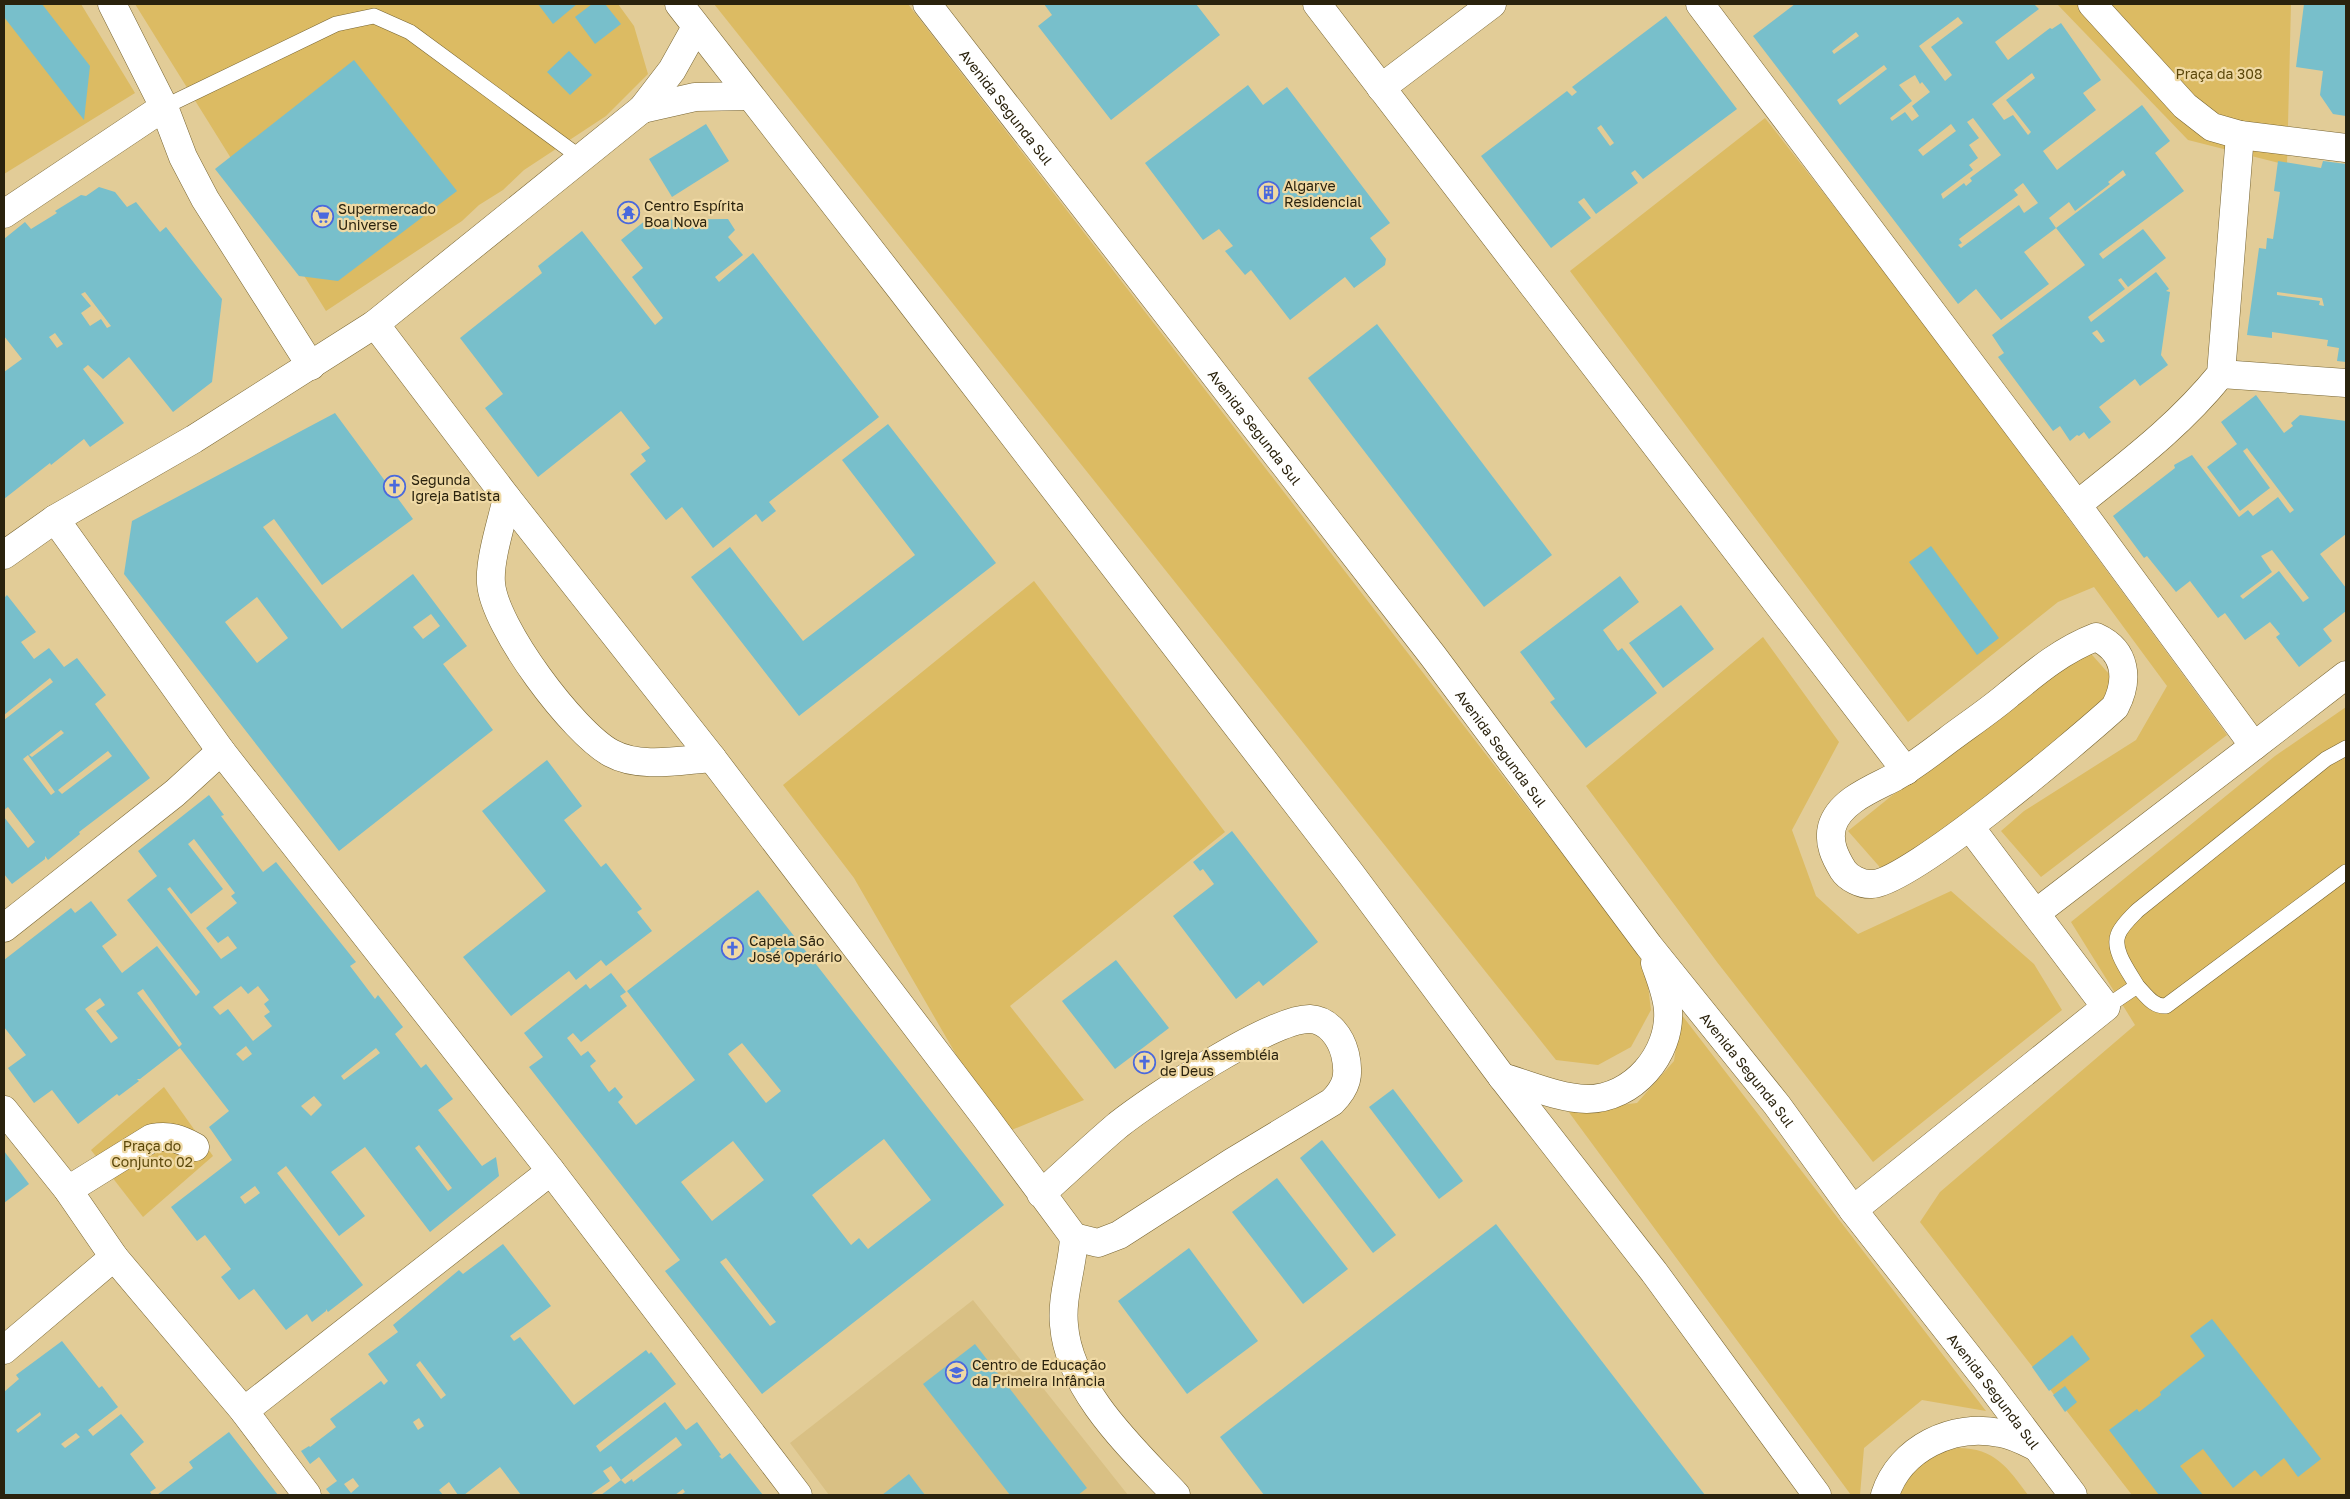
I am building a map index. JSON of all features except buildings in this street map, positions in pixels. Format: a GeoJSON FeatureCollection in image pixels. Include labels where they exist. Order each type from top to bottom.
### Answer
{"type":"FeatureCollection","features":[{"type":"Feature","properties":{"kind":"street"},"geometry":{"type":"LineString","coordinates":[[112,4],[164,107],[183,157],[205,199],[311,366]]}},
{"type":"Feature","properties":{"kind":"street"},"geometry":{"type":"LineString","coordinates":[[678,4],[748,96],[900,288],[1351,874],[1502,1078],[1654,1272],[1817,1495]]}},
{"type":"Feature","properties":{"kind":"street","name":"Avenida Segunda Sul"},"geometry":{"type":"LineString","coordinates":[[927,4],[1433,656],[1648,946],[1777,1106],[1852,1210],[2073,1495]]}},
{"type":"Feature","properties":{"kind":"street"},"geometry":{"type":"LineString","coordinates":[[1317,4],[1906,771]]}},
{"type":"Feature","properties":{"kind":"street"},"geometry":{"type":"LineString","coordinates":[[1381,88],[1492,4]]}},
{"type":"Feature","properties":{"kind":"street"},"geometry":{"type":"LineString","coordinates":[[2092,4],[2185,106],[2212,127],[2240,135],[2346,148]]}},
{"type":"Feature","properties":{"kind":"street"},"geometry":{"type":"LineString","coordinates":[[1702,5],[2077,505],[2254,746]]}},
{"type":"Feature","properties":{"kind":"street"},"geometry":{"type":"LineString","coordinates":[[4,555],[55,519],[194,439],[375,324],[642,109],[672,70],[696,27]]}},
{"type":"Feature","properties":{"kind":"street"},"geometry":{"type":"LineString","coordinates":[[642,109],[695,96],[748,96]]}},
{"type":"Feature","properties":{"kind":"street"},"geometry":{"type":"LineString","coordinates":[[4,214],[164,107]]}},
{"type":"Feature","properties":{"kind":"street"},"geometry":{"type":"LineString","coordinates":[[2077,505],[2160,439],[2196,405],[2221,374],[2240,135]]}},
{"type":"Feature","properties":{"kind":"street"},"geometry":{"type":"LineString","coordinates":[[375,324],[507,498],[712,758],[980,1110],[1041,1194],[1074,1237],[1098,1243],[1119,1235],[1230,1163],[1332,1102],[1343,1091],[1347,1082],[1348,1067],[1339,1037],[1330,1027],[1311,1019],[1295,1021],[1256,1037],[1193,1074],[1119,1124],[1041,1194]]}},
{"type":"Feature","properties":{"kind":"street"},"geometry":{"type":"LineString","coordinates":[[2221,374],[2346,383]]}},
{"type":"Feature","properties":{"kind":"street"},"geometry":{"type":"LineString","coordinates":[[507,498],[492,566],[491,583],[495,601],[507,630],[535,675],[594,740],[612,753],[630,759],[651,762],[712,758]]}},
{"type":"Feature","properties":{"kind":"street"},"geometry":{"type":"LineString","coordinates":[[55,519],[221,751],[551,1171],[798,1495]]}},
{"type":"Feature","properties":{"kind":"street"},"geometry":{"type":"LineString","coordinates":[[2096,637],[2107,642],[2121,661],[2124,677],[2122,694],[2115,707],[1970,827],[1889,880],[1872,884],[1858,882],[1846,874],[1836,860],[1831,844],[1832,827],[1843,809],[1860,795],[1906,771],[2003,699],[2055,657],[2096,637]]}},
{"type":"Feature","properties":{"kind":"street"},"geometry":{"type":"LineString","coordinates":[[2036,913],[2346,675]]}},
{"type":"Feature","properties":{"kind":"street"},"geometry":{"type":"LineString","coordinates":[[4,928],[175,793],[221,751]]}},
{"type":"Feature","properties":{"kind":"street"},"geometry":{"type":"LineString","coordinates":[[1852,1210],[2106,1007],[1970,827]]}},
{"type":"Feature","properties":{"kind":"street"},"geometry":{"type":"LineString","coordinates":[[1502,1078],[1572,1098],[1589,1099],[1618,1091],[1634,1082],[1649,1068],[1660,1052],[1667,1032],[1668,1010],[1663,986],[1648,946]]}},
{"type":"Feature","properties":{"kind":"street"},"geometry":{"type":"LineString","coordinates":[[4,1110],[68,1190],[114,1257],[244,1411],[308,1495]]}},
{"type":"Feature","properties":{"kind":"street"},"geometry":{"type":"LineString","coordinates":[[68,1190],[152,1138],[165,1136],[178,1138],[196,1147]]}},
{"type":"Feature","properties":{"kind":"street"},"geometry":{"type":"LineString","coordinates":[[244,1411],[551,1171]]}},
{"type":"Feature","properties":{"kind":"street"},"geometry":{"type":"LineString","coordinates":[[1074,1237],[1063,1324],[1067,1344],[1084,1388],[1114,1427],[1176,1495]]}},
{"type":"Feature","properties":{"kind":"street"},"geometry":{"type":"LineString","coordinates":[[4,1350],[114,1257]]}},
{"type":"Feature","properties":{"kind":"street"},"geometry":{"type":"LineString","coordinates":[[1886,1495],[1889,1483],[1902,1463],[1922,1446],[1945,1437],[1970,1430],[2000,1432],[2014,1436],[2037,1448]]}},
{"type":"Feature","properties":{"kind":"lane"},"geometry":{"type":"LineString","coordinates":[[164,107],[336,24],[374,16],[410,32],[581,158]]}},
{"type":"Feature","properties":{"kind":"lane"},"geometry":{"type":"LineString","coordinates":[[2346,748],[2326,759],[2138,910],[2118,935],[2117,945],[2137,986],[2158,1006],[2166,1006],[2346,872]]}},
{"type":"Feature","properties":{"kind":"lane"},"geometry":{"type":"LineString","coordinates":[[2106,1007],[2137,986]]}},
{"type":"Feature","properties":{"kind":"shaded area","name":"Centro de Educação da Primeira Infância"},"geometry":{"type":"Polygon","coordinates":[[[973,1300],[1128,1495],[829,1495],[790,1443],[973,1300]]]}},
{"type":"Feature","properties":{"kind":"green space"},"geometry":{"type":"Polygon","coordinates":[[[4,4],[81,4],[135,93],[4,174],[4,4]]]}},
{"type":"Feature","properties":{"kind":"green space"},"geometry":{"type":"Polygon","coordinates":[[[135,4],[618,4],[634,26],[648,74],[606,116],[524,170],[503,190],[479,205],[462,221],[326,311],[135,4]]]}},
{"type":"Feature","properties":{"kind":"green space"},"geometry":{"type":"Polygon","coordinates":[[[714,4],[908,4],[1645,961],[1651,1010],[1631,1047],[1598,1065],[1556,1060],[714,4]]]}},
{"type":"Feature","properties":{"kind":"green space","name":"Praça da 308"},"geometry":{"type":"Polygon","coordinates":[[[2057,4],[2291,4],[2287,165],[2188,140],[2057,4]]]}},
{"type":"Feature","properties":{"kind":"green space"},"geometry":{"type":"Polygon","coordinates":[[[1765,118],[1941,347],[2227,735],[2041,877],[2001,831],[2024,811],[2136,740],[2167,686],[2094,587],[2058,602],[1908,722],[1570,271],[1765,118]]]}},
{"type":"Feature","properties":{"kind":"green space"},"geometry":{"type":"Polygon","coordinates":[[[1034,581],[1225,832],[1010,1006],[1084,1100],[1002,1134],[854,878],[783,785],[1034,581]]]}},
{"type":"Feature","properties":{"kind":"green space"},"geometry":{"type":"Polygon","coordinates":[[[1763,637],[1839,742],[1792,830],[1816,896],[1858,934],[1951,891],[2034,964],[2062,1010],[1873,1162],[1717,962],[1586,786],[1763,637]]]}},
{"type":"Feature","properties":{"kind":"green space"},"geometry":{"type":"Polygon","coordinates":[[[2085,647],[2134,702],[1885,873],[1848,831],[1946,752],[2085,647]]]}},
{"type":"Feature","properties":{"kind":"green space"},"geometry":{"type":"Polygon","coordinates":[[[2346,707],[2346,1495],[2132,1495],[1920,1222],[1940,1192],[2135,1025],[2071,922],[2275,756],[2346,707]]]}},
{"type":"Feature","properties":{"kind":"green space"},"geometry":{"type":"Polygon","coordinates":[[[1681,1014],[1986,1411],[1922,1400],[1864,1448],[1860,1495],[1851,1495],[1568,1111],[1637,1103],[1674,1061],[1681,1014]]]}},
{"type":"Feature","properties":{"kind":"green space","name":"Praça do Conjunto 02"},"geometry":{"type":"Polygon","coordinates":[[[164,1087],[213,1156],[143,1217],[91,1150],[164,1087]]]}},
{"type":"Feature","properties":{"kind":"green space"},"geometry":{"type":"Polygon","coordinates":[[[1958,1448],[1982,1452],[1999,1461],[2014,1476],[2028,1495],[1900,1495],[1910,1477],[1923,1463],[1938,1454],[1958,1448]]]}},
{"type":"Feature","properties":{"kind":"place","name":"Algarve Residencial"},"geometry":{"type":"Point","coordinates":[1268,193]}},
{"type":"Feature","properties":{"kind":"place","name":"Centro Espírita Boa Nova"},"geometry":{"type":"Point","coordinates":[628,213]}},
{"type":"Feature","properties":{"kind":"place","name":"Supermercado Universe"},"geometry":{"type":"Point","coordinates":[322,216]}},
{"type":"Feature","properties":{"kind":"place","name":"Segunda Igreja Batista"},"geometry":{"type":"Point","coordinates":[395,487]}},
{"type":"Feature","properties":{"kind":"place","name":"Capela São José Operário"},"geometry":{"type":"Point","coordinates":[733,948]}},
{"type":"Feature","properties":{"kind":"place","name":"Igreja Assembléia de Deus"},"geometry":{"type":"Point","coordinates":[1144,1062]}},
{"type":"Feature","properties":{"kind":"place","name":"Centro de Educação da Primeira Infância"},"geometry":{"type":"Point","coordinates":[956,1372]}}]}
